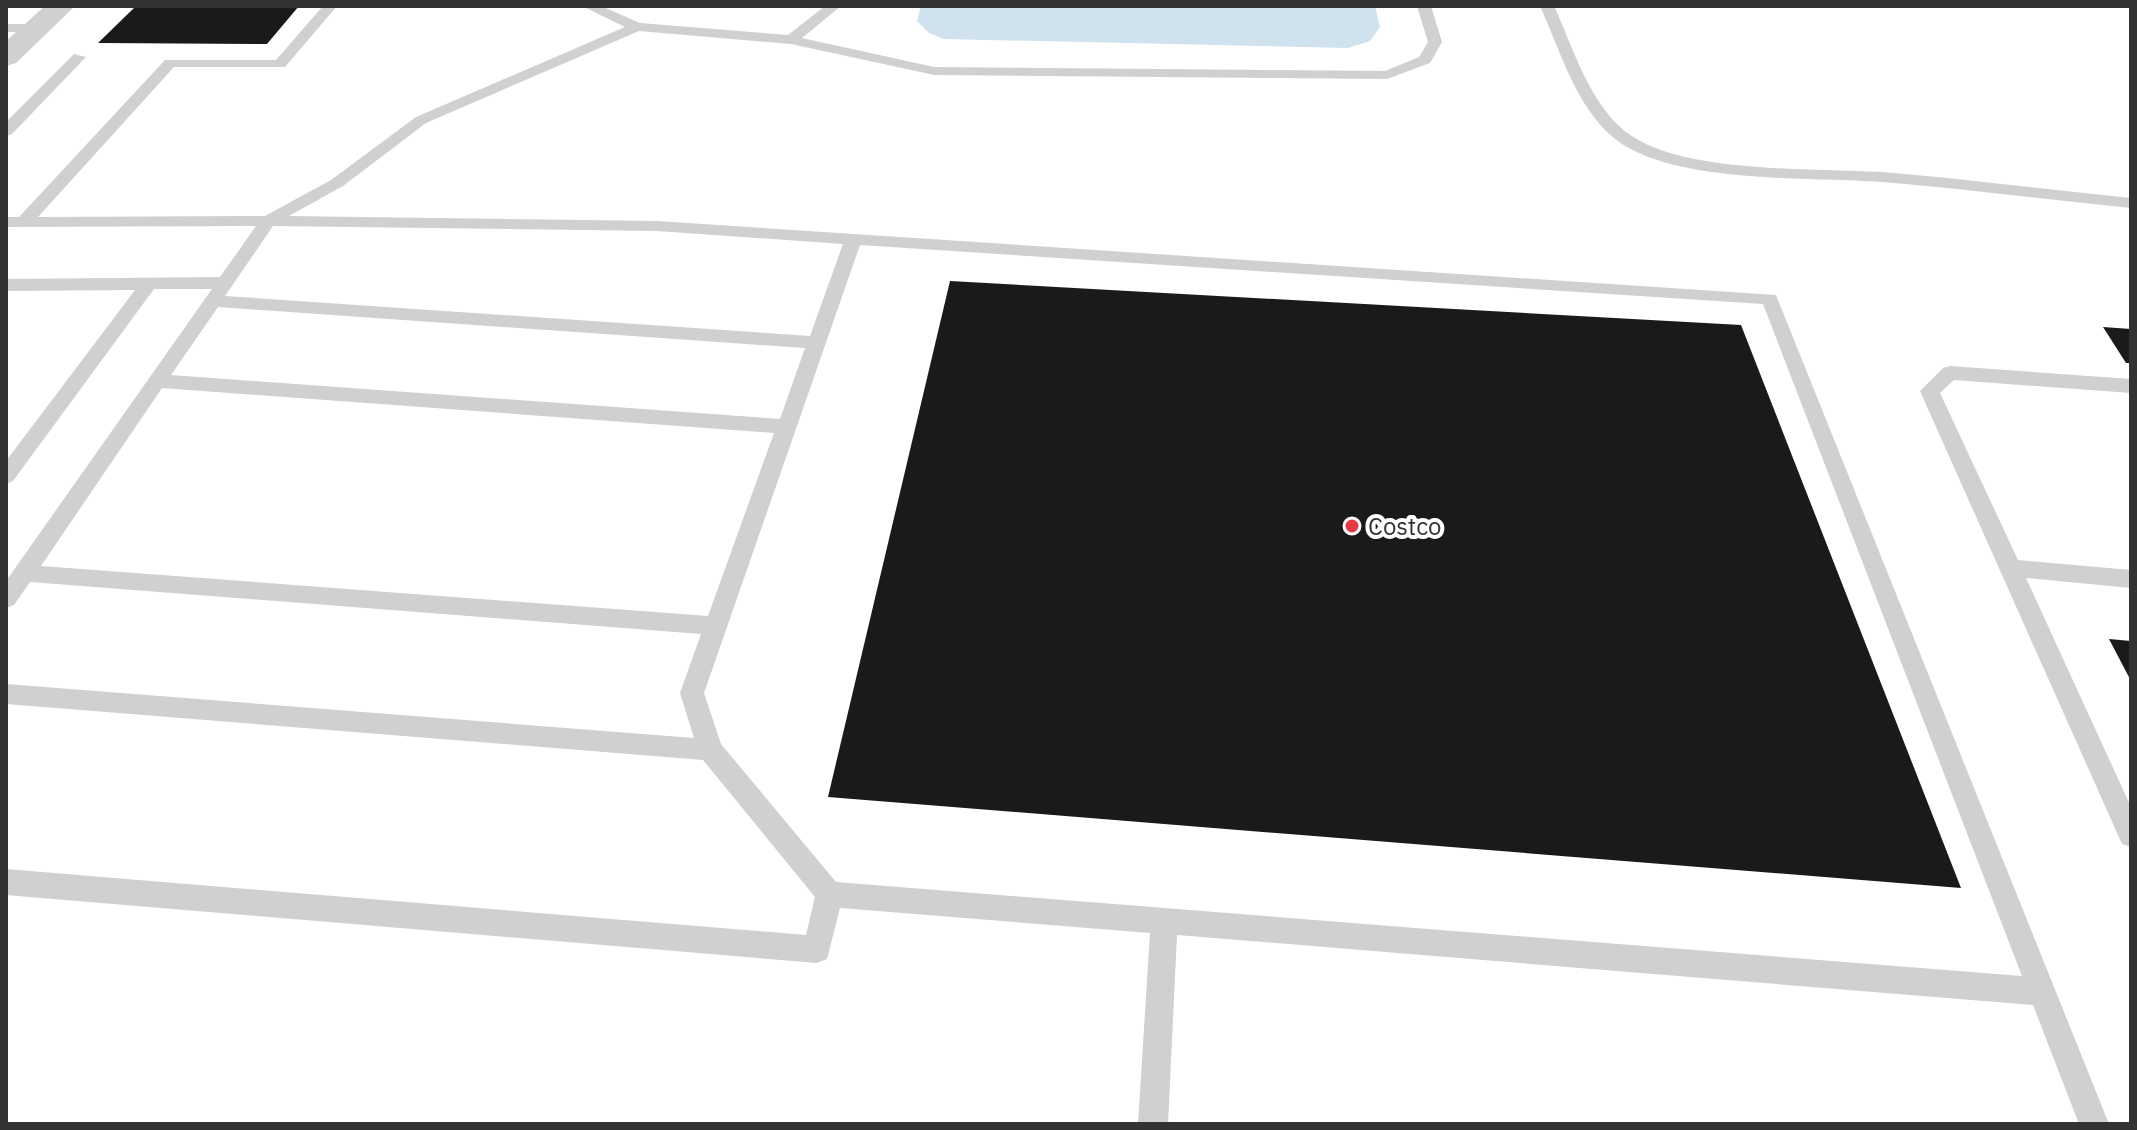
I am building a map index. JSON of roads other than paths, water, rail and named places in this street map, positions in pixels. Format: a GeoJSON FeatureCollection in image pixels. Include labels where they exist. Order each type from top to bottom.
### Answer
{"type":"FeatureCollection","features":[{"type":"Feature","properties":{"kind":"street"},"geometry":{"type":"LineString","coordinates":[[6,57],[61,6]]}},
{"type":"Feature","properties":{"kind":"lane"},"geometry":{"type":"LineString","coordinates":[[15,222],[170,63],[280,64],[330,6]]}},
{"type":"Feature","properties":{"kind":"lane"},"geometry":{"type":"LineString","coordinates":[[589,6],[637,27],[791,40],[934,71],[1387,75],[1425,60],[1435,42],[1424,6]]}},
{"type":"Feature","properties":{"kind":"lane"},"geometry":{"type":"LineString","coordinates":[[791,40],[834,6]]}},
{"type":"Feature","properties":{"kind":"lane"},"geometry":{"type":"LineString","coordinates":[[1547,6],[1598,110],[1622,136],[1661,155],[1730,168],[1860,175],[2131,203]]}},
{"type":"Feature","properties":{"kind":"lane"},"geometry":{"type":"LineString","coordinates":[[6,599],[268,221],[337,183],[421,120],[637,27]]}},
{"type":"Feature","properties":{"kind":"lane"},"geometry":{"type":"LineString","coordinates":[[6,28],[38,28]]}},
{"type":"Feature","properties":{"kind":"lane"},"geometry":{"type":"LineString","coordinates":[[6,131],[79,57]]}},
{"type":"Feature","properties":{"kind":"lane"},"geometry":{"type":"LineString","coordinates":[[15,222],[268,221],[657,226],[1770,299],[2094,1124]]}},
{"type":"Feature","properties":{"kind":"lane"},"geometry":{"type":"LineString","coordinates":[[854,238],[692,693],[710,750],[829,894],[2042,992]]}},
{"type":"Feature","properties":{"kind":"lane"},"geometry":{"type":"LineString","coordinates":[[6,476],[149,283]]}},
{"type":"Feature","properties":{"kind":"lane"},"geometry":{"type":"LineString","coordinates":[[6,285],[224,283]]}},
{"type":"Feature","properties":{"kind":"lane"},"geometry":{"type":"LineString","coordinates":[[212,301],[817,343]]}},
{"type":"Feature","properties":{"kind":"lane"},"geometry":{"type":"LineString","coordinates":[[2131,386],[1950,373],[1930,391],[2131,835]]}},
{"type":"Feature","properties":{"kind":"lane"},"geometry":{"type":"LineString","coordinates":[[157,381],[787,427]]}},
{"type":"Feature","properties":{"kind":"lane"},"geometry":{"type":"LineString","coordinates":[[2009,568],[2131,579]]}},
{"type":"Feature","properties":{"kind":"lane"},"geometry":{"type":"LineString","coordinates":[[24,573],[716,626]]}},
{"type":"Feature","properties":{"kind":"lane"},"geometry":{"type":"LineString","coordinates":[[6,694],[710,750]]}},
{"type":"Feature","properties":{"kind":"lane"},"geometry":{"type":"LineString","coordinates":[[6,882],[817,949],[829,894]]}},
{"type":"Feature","properties":{"kind":"lane"},"geometry":{"type":"LineString","coordinates":[[1153,1124],[1164,921]]}},
{"type":"Feature","properties":{"kind":"water"},"geometry":{"type":"Polygon","coordinates":[[[921,6],[1375,6],[1380,27],[1370,41],[1348,48],[944,39],[929,33],[917,21],[921,6]]]}},
{"type":"Feature","properties":{"kind":"place","name":"Costco"},"geometry":{"type":"Point","coordinates":[1352,526]}}]}
